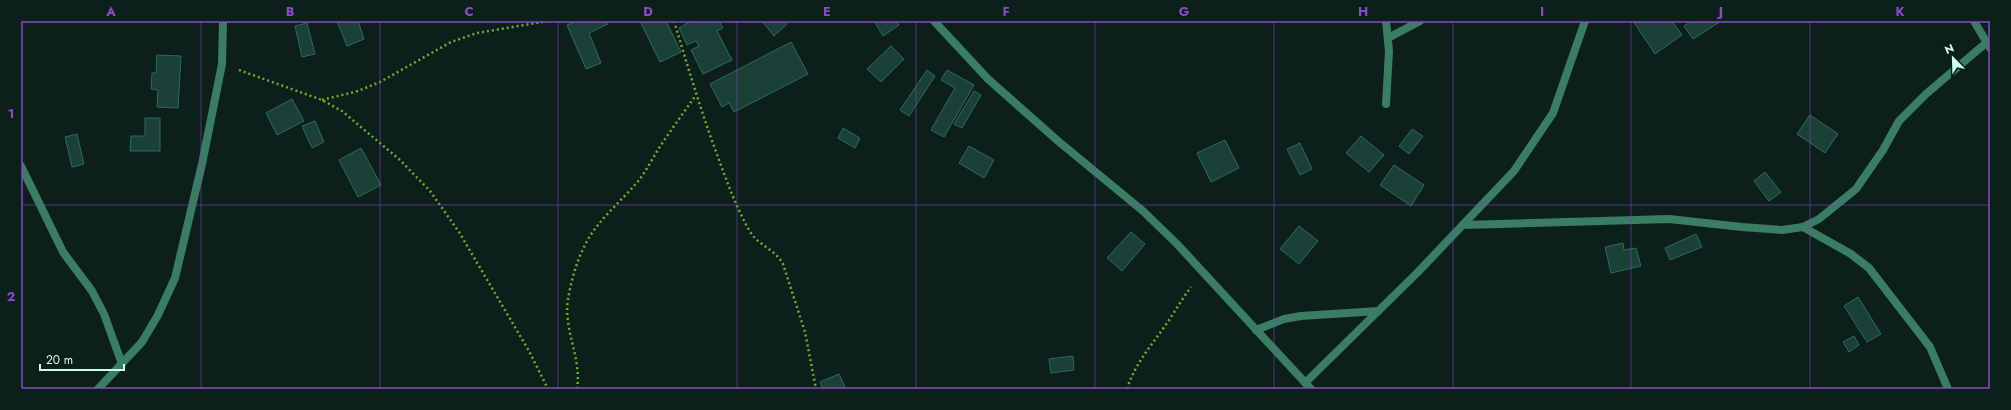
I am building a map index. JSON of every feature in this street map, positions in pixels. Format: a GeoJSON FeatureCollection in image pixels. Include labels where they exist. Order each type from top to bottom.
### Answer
{"type":"FeatureCollection","features":[{"type":"Feature","properties":{"kind":"street"},"geometry":{"type":"LineString","coordinates":[[98,389],[142,342],[158,315],[175,278],[202,164],[222,64],[222,21]]}},
{"type":"Feature","properties":{"kind":"street"},"geometry":{"type":"LineString","coordinates":[[934,21],[988,79],[1058,141],[1143,211],[1202,271],[1308,386],[1378,311],[1514,171],[1553,113],[1585,21]]}},
{"type":"Feature","properties":{"kind":"street"},"geometry":{"type":"LineString","coordinates":[[1386,21],[1389,51],[1386,104]]}},
{"type":"Feature","properties":{"kind":"street"},"geometry":{"type":"LineString","coordinates":[[1388,38],[1420,21]]}},
{"type":"Feature","properties":{"kind":"street"},"geometry":{"type":"LineString","coordinates":[[1463,225],[1669,219],[1782,230],[1803,227],[1819,219],[1856,189],[1884,150],[1899,121],[1926,94],[1988,46],[1974,21]]}},
{"type":"Feature","properties":{"kind":"street"},"geometry":{"type":"LineString","coordinates":[[21,166],[63,252],[92,291],[98,302],[122,364]]}},
{"type":"Feature","properties":{"kind":"street"},"geometry":{"type":"LineString","coordinates":[[1803,227],[1852,254],[1869,268],[1930,347],[1948,389]]}},
{"type":"Feature","properties":{"kind":"street"},"geometry":{"type":"LineString","coordinates":[[1256,330],[1284,319],[1300,316],[1378,311]]}},
{"type":"Feature","properties":{"kind":"path"},"geometry":{"type":"LineString","coordinates":[[322,100],[358,91],[380,82],[451,42],[477,33],[548,21]]}},
{"type":"Feature","properties":{"kind":"path"},"geometry":{"type":"LineString","coordinates":[[674,21],[696,95],[730,192],[743,220],[756,240],[773,251],[783,264],[805,332],[816,389]]}},
{"type":"Feature","properties":{"kind":"path"},"geometry":{"type":"LineString","coordinates":[[222,64],[322,100],[342,111],[359,124],[400,160],[430,191],[459,232],[529,351],[548,389]]}},
{"type":"Feature","properties":{"kind":"path"},"geometry":{"type":"LineString","coordinates":[[578,389],[579,378],[576,354],[569,333],[566,316],[574,273],[584,246],[600,224],[641,178],[696,95]]}},
{"type":"Feature","properties":{"kind":"path"},"geometry":{"type":"LineString","coordinates":[[1126,389],[1132,373],[1141,357],[1159,335],[1202,271]]}},
{"type":"Feature","properties":{"kind":"building"},"geometry":{"type":"Polygon","coordinates":[[[337,21],[358,21],[364,39],[347,46],[337,21]]]}},
{"type":"Feature","properties":{"kind":"building"},"geometry":{"type":"Polygon","coordinates":[[[577,21],[607,21],[608,24],[589,33],[601,63],[586,69],[567,25],[577,21]]]}},
{"type":"Feature","properties":{"kind":"building"},"geometry":{"type":"Polygon","coordinates":[[[640,21],[666,21],[681,52],[660,62],[640,21]]]}},
{"type":"Feature","properties":{"kind":"building"},"geometry":{"type":"Polygon","coordinates":[[[691,21],[719,21],[723,28],[717,31],[732,60],[703,74],[691,50],[699,46],[696,41],[687,45],[679,28],[691,21]]]}},
{"type":"Feature","properties":{"kind":"building"},"geometry":{"type":"Polygon","coordinates":[[[762,21],[784,21],[787,24],[774,36],[762,21]]]}},
{"type":"Feature","properties":{"kind":"building"},"geometry":{"type":"Polygon","coordinates":[[[874,21],[896,21],[899,25],[883,36],[874,21]]]}},
{"type":"Feature","properties":{"kind":"building"},"geometry":{"type":"Polygon","coordinates":[[[1633,21],[1672,21],[1682,35],[1655,54],[1633,21]]]}},
{"type":"Feature","properties":{"kind":"building"},"geometry":{"type":"Polygon","coordinates":[[[1692,21],[1721,21],[1693,39],[1684,26],[1692,21]]]}},
{"type":"Feature","properties":{"kind":"building"},"geometry":{"type":"Polygon","coordinates":[[[307,23],[315,54],[302,57],[295,26],[307,23]]]}},
{"type":"Feature","properties":{"kind":"building"},"geometry":{"type":"Polygon","coordinates":[[[791,42],[808,74],[734,112],[729,103],[722,107],[710,84],[791,42]]]}},
{"type":"Feature","properties":{"kind":"building"},"geometry":{"type":"Polygon","coordinates":[[[891,46],[904,59],[881,82],[867,69],[891,46]]]}},
{"type":"Feature","properties":{"kind":"building"},"geometry":{"type":"Polygon","coordinates":[[[157,55],[181,56],[178,108],[157,107],[158,90],[151,89],[152,73],[156,73],[157,55]]]}},
{"type":"Feature","properties":{"kind":"building"},"geometry":{"type":"Polygon","coordinates":[[[927,70],[935,76],[909,116],[900,110],[927,70]]]}},
{"type":"Feature","properties":{"kind":"building"},"geometry":{"type":"Polygon","coordinates":[[[947,70],[974,85],[944,137],[931,130],[955,88],[941,80],[947,70]]]}},
{"type":"Feature","properties":{"kind":"building"},"geometry":{"type":"Polygon","coordinates":[[[974,91],[981,95],[962,128],[954,124],[974,91]]]}},
{"type":"Feature","properties":{"kind":"building"},"geometry":{"type":"Polygon","coordinates":[[[292,99],[304,121],[277,135],[266,113],[292,99]]]}},
{"type":"Feature","properties":{"kind":"building"},"geometry":{"type":"Polygon","coordinates":[[[1810,115],[1838,134],[1825,153],[1797,134],[1810,115]]]}},
{"type":"Feature","properties":{"kind":"building"},"geometry":{"type":"Polygon","coordinates":[[[145,118],[160,118],[160,151],[130,151],[131,136],[145,136],[145,118]]]}},
{"type":"Feature","properties":{"kind":"building"},"geometry":{"type":"Polygon","coordinates":[[[315,121],[324,142],[312,148],[302,126],[315,121]]]}},
{"type":"Feature","properties":{"kind":"building"},"geometry":{"type":"Polygon","coordinates":[[[843,128],[860,138],[855,148],[838,138],[843,128]]]}},
{"type":"Feature","properties":{"kind":"building"},"geometry":{"type":"Polygon","coordinates":[[[1412,129],[1423,136],[1409,154],[1399,146],[1412,129]]]}},
{"type":"Feature","properties":{"kind":"building"},"geometry":{"type":"Polygon","coordinates":[[[77,134],[84,164],[72,167],[65,137],[77,134]]]}},
{"type":"Feature","properties":{"kind":"building"},"geometry":{"type":"Polygon","coordinates":[[[1361,136],[1384,155],[1369,172],[1346,153],[1361,136]]]}},
{"type":"Feature","properties":{"kind":"building"},"geometry":{"type":"Polygon","coordinates":[[[1225,140],[1239,168],[1211,182],[1197,153],[1225,140]]]}},
{"type":"Feature","properties":{"kind":"building"},"geometry":{"type":"Polygon","coordinates":[[[1300,143],[1312,169],[1300,175],[1287,149],[1300,143]]]}},
{"type":"Feature","properties":{"kind":"building"},"geometry":{"type":"Polygon","coordinates":[[[969,146],[994,160],[984,178],[959,163],[969,146]]]}},
{"type":"Feature","properties":{"kind":"building"},"geometry":{"type":"Polygon","coordinates":[[[361,148],[381,185],[358,197],[339,160],[361,148]]]}},
{"type":"Feature","properties":{"kind":"building"},"geometry":{"type":"Polygon","coordinates":[[[1394,165],[1424,185],[1411,206],[1380,185],[1394,165]]]}},
{"type":"Feature","properties":{"kind":"building"},"geometry":{"type":"Polygon","coordinates":[[[1765,172],[1781,192],[1769,201],[1754,181],[1765,172]]]}},
{"type":"Feature","properties":{"kind":"building"},"geometry":{"type":"Polygon","coordinates":[[[1299,226],[1318,241],[1299,264],[1280,249],[1299,226]]]}},
{"type":"Feature","properties":{"kind":"building"},"geometry":{"type":"Polygon","coordinates":[[[1131,232],[1145,244],[1122,271],[1107,258],[1131,232]]]}},
{"type":"Feature","properties":{"kind":"building"},"geometry":{"type":"Polygon","coordinates":[[[1696,234],[1702,247],[1670,260],[1665,248],[1696,234]]]}},
{"type":"Feature","properties":{"kind":"building"},"geometry":{"type":"Polygon","coordinates":[[[1623,243],[1624,250],[1636,248],[1641,266],[1611,273],[1605,247],[1623,243]]]}},
{"type":"Feature","properties":{"kind":"building"},"geometry":{"type":"Polygon","coordinates":[[[1858,297],[1881,334],[1867,342],[1844,306],[1858,297]]]}},
{"type":"Feature","properties":{"kind":"building"},"geometry":{"type":"Polygon","coordinates":[[[1854,336],[1859,345],[1849,352],[1843,342],[1854,336]]]}},
{"type":"Feature","properties":{"kind":"building"},"geometry":{"type":"Polygon","coordinates":[[[1073,356],[1074,370],[1051,373],[1049,359],[1073,356]]]}},
{"type":"Feature","properties":{"kind":"building"},"geometry":{"type":"Polygon","coordinates":[[[839,374],[846,389],[823,389],[820,382],[839,374]]]}}]}
